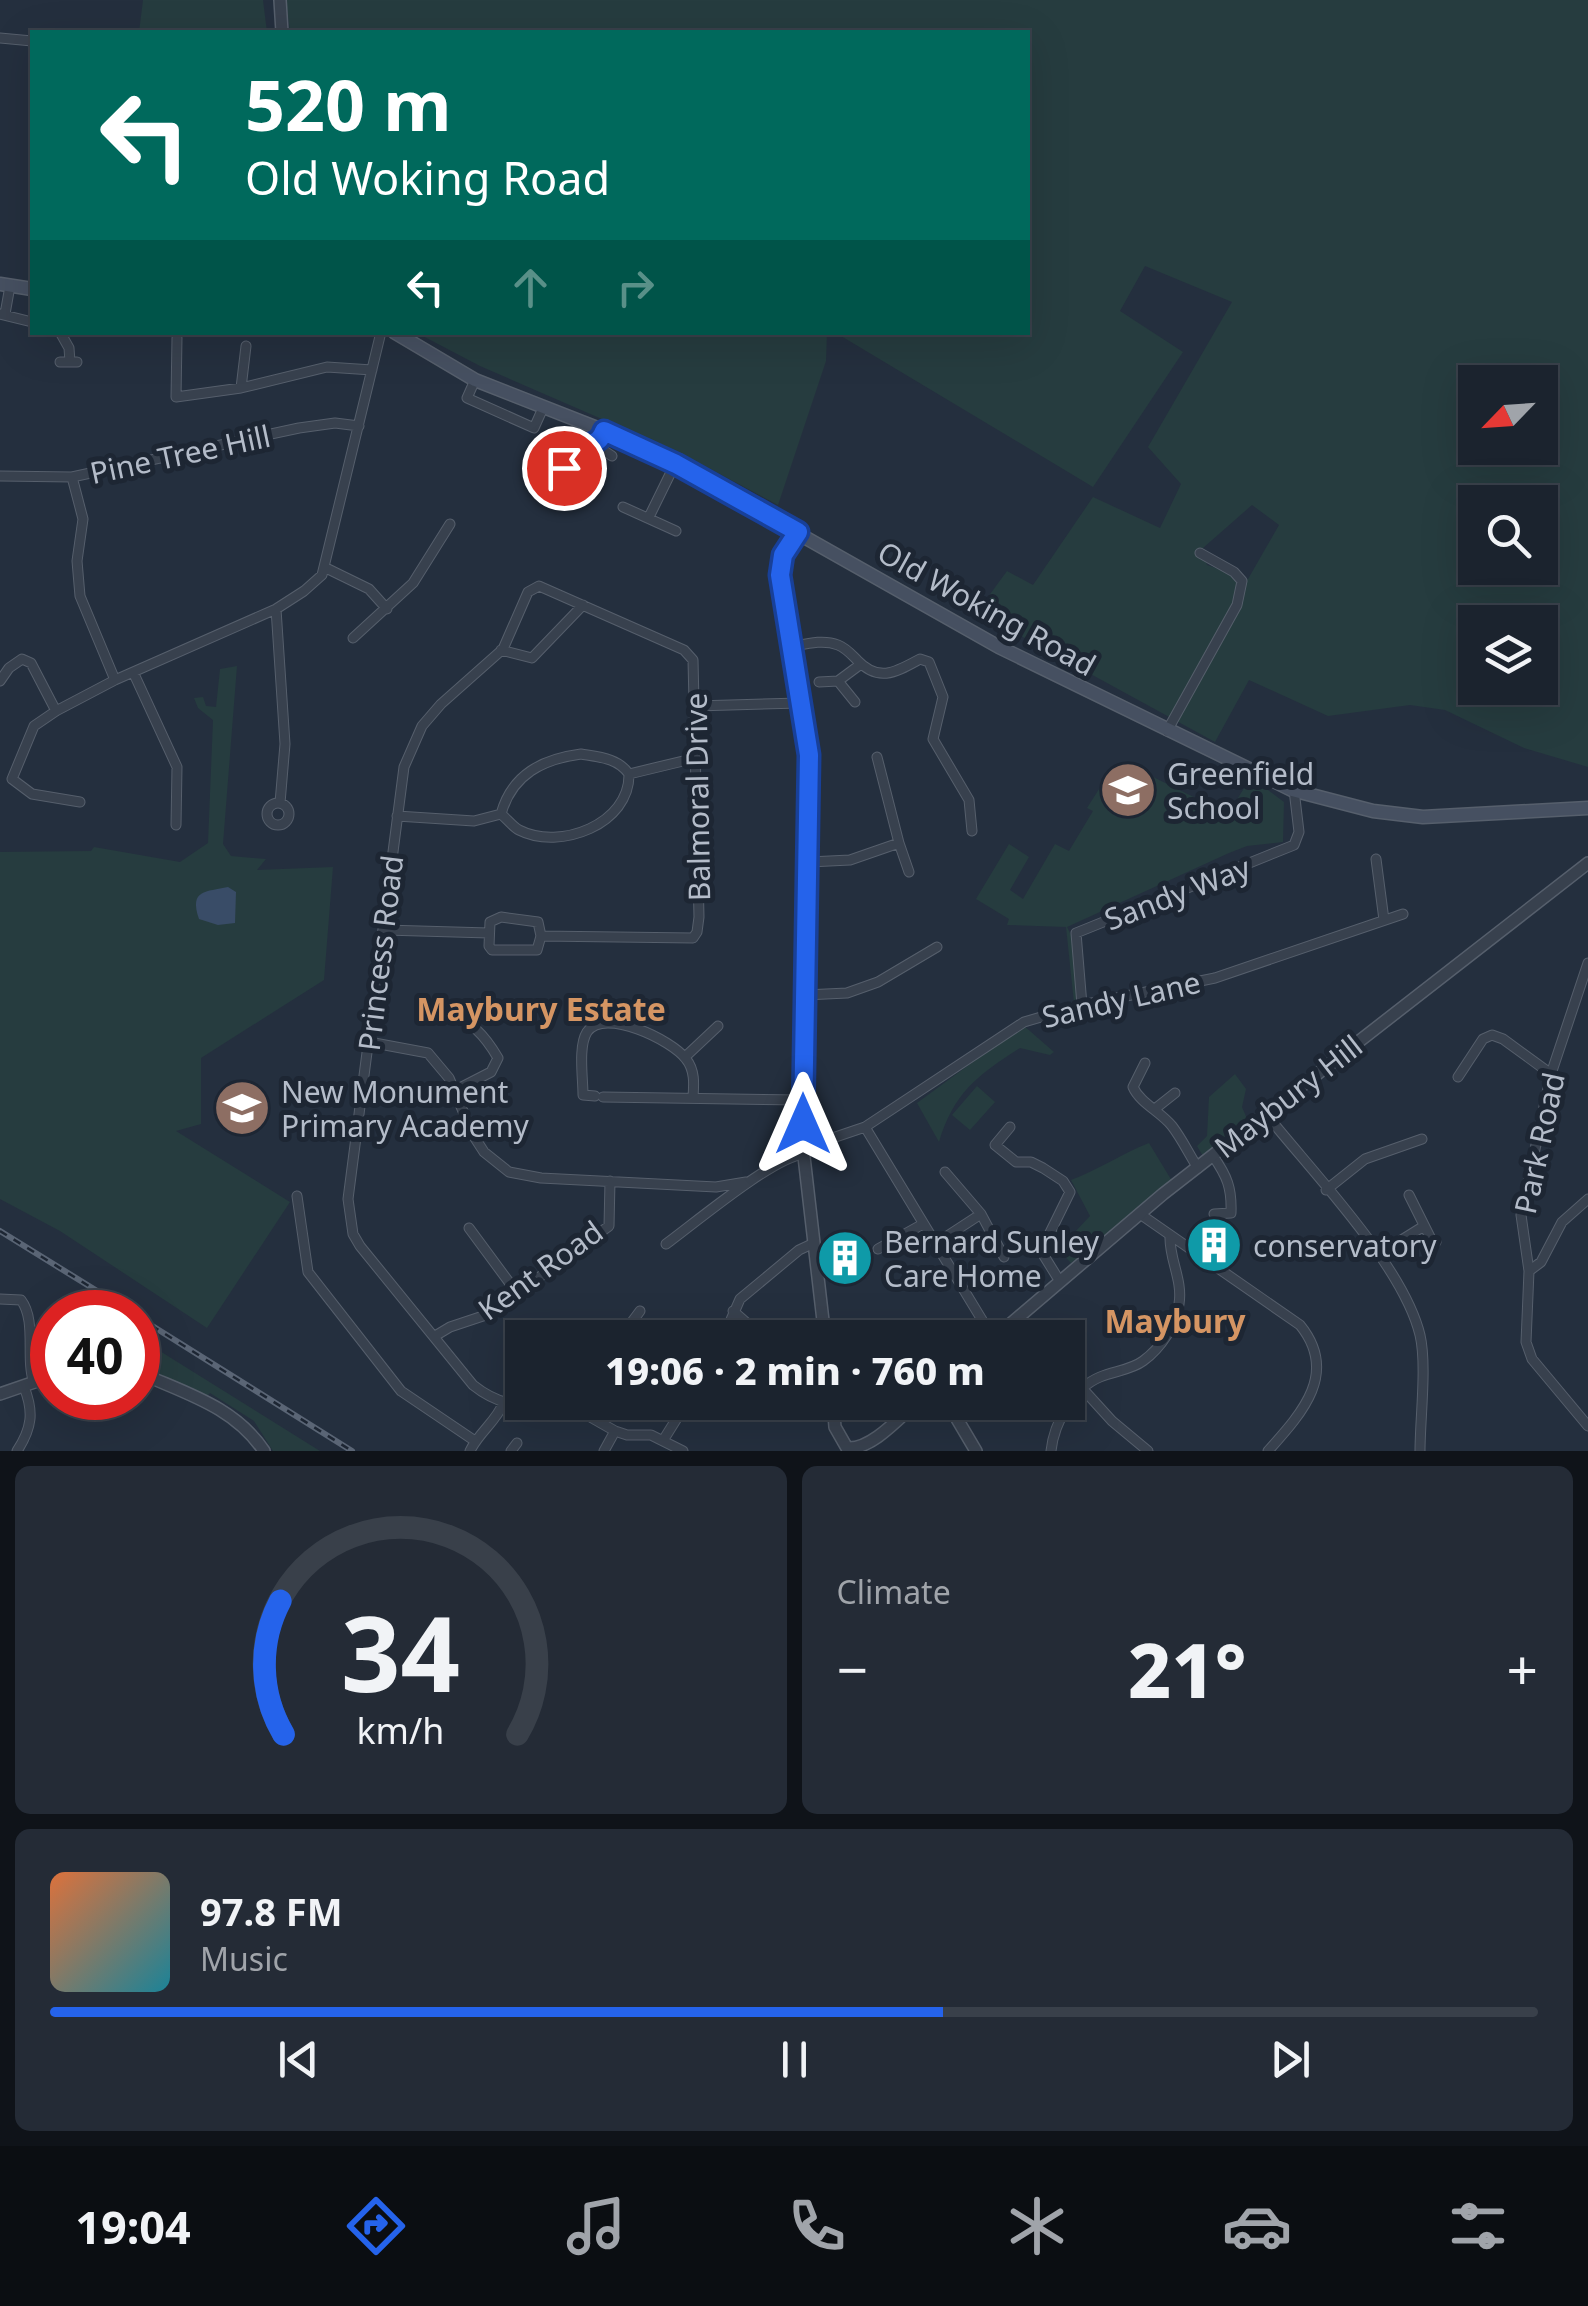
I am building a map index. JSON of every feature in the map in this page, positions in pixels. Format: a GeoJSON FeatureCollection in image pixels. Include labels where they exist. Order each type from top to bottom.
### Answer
{"type":"FeatureCollection","features":[{"type":"Feature","properties":{"kind":"main road"},"geometry":{"type":"LineString","coordinates":[[5,285],[30,289]]}},
{"type":"Feature","properties":{"kind":"main road","name":"Old Woking Road"},"geometry":{"type":"LineString","coordinates":[[399,335],[475,380],[676,464],[998,646],[1294,790],[1373,811],[1423,817],[1588,808]]}},
{"type":"Feature","properties":{"kind":"street"},"geometry":{"type":"LineString","coordinates":[[280,0],[282,30]]}},
{"type":"Feature","properties":{"kind":"street"},"geometry":{"type":"LineString","coordinates":[[0,38],[30,41]]}},
{"type":"Feature","properties":{"kind":"street"},"geometry":{"type":"LineString","coordinates":[[5,285],[3,314],[30,321]]}},
{"type":"Feature","properties":{"kind":"street"},"geometry":{"type":"LineString","coordinates":[[62,335],[69,348],[69,362]]}},
{"type":"Feature","properties":{"kind":"street"},"geometry":{"type":"LineString","coordinates":[[0,784],[12,779],[34,726],[56,711],[115,680],[276,609],[322,575],[381,335]]}},
{"type":"Feature","properties":{"kind":"street"},"geometry":{"type":"LineString","coordinates":[[177,338],[176,397],[241,388],[327,368],[372,370]]}},
{"type":"Feature","properties":{"kind":"street"},"geometry":{"type":"LineString","coordinates":[[241,388],[246,346]]}},
{"type":"Feature","properties":{"kind":"street"},"geometry":{"type":"LineString","coordinates":[[475,380],[467,398],[534,428],[543,408]]}},
{"type":"Feature","properties":{"kind":"street","name":"Pine Tree Hill"},"geometry":{"type":"LineString","coordinates":[[0,476],[72,478],[298,428],[335,423],[358,426]]}},
{"type":"Feature","properties":{"kind":"street"},"geometry":{"type":"LineString","coordinates":[[555,482],[575,450],[594,444],[604,431]]}},
{"type":"Feature","properties":{"kind":"street"},"geometry":{"type":"LineString","coordinates":[[594,444],[612,456]]}},
{"type":"Feature","properties":{"kind":"street"},"geometry":{"type":"LineString","coordinates":[[649,516],[676,464]]}},
{"type":"Feature","properties":{"kind":"street"},"geometry":{"type":"LineString","coordinates":[[72,478],[84,519],[77,562],[80,596],[115,680]]}},
{"type":"Feature","properties":{"kind":"street"},"geometry":{"type":"LineString","coordinates":[[540,478],[555,482],[584,500]]}},
{"type":"Feature","properties":{"kind":"street"},"geometry":{"type":"LineString","coordinates":[[623,506],[676,531]]}},
{"type":"Feature","properties":{"kind":"street"},"geometry":{"type":"LineString","coordinates":[[353,638],[413,583],[450,524]]}},
{"type":"Feature","properties":{"kind":"street"},"geometry":{"type":"LineString","coordinates":[[798,532],[783,555],[780,575],[809,755],[802,1100],[823,1320]]}},
{"type":"Feature","properties":{"kind":"street"},"geometry":{"type":"LineString","coordinates":[[1167,731],[1237,605],[1242,581],[1234,572],[1200,553]]}},
{"type":"Feature","properties":{"kind":"street"},"geometry":{"type":"LineString","coordinates":[[324,568],[369,588],[386,609]]}},
{"type":"Feature","properties":{"kind":"street","name":"Balmoral Drive"},"geometry":{"type":"LineString","coordinates":[[396,816],[404,767],[422,726],[501,650],[533,586],[690,654],[696,706],[697,932],[692,938],[541,936]]}},
{"type":"Feature","properties":{"kind":"street"},"geometry":{"type":"LineString","coordinates":[[501,650],[532,658],[583,605]]}},
{"type":"Feature","properties":{"kind":"street"},"geometry":{"type":"LineString","coordinates":[[276,609],[285,726],[280,803]]}},
{"type":"Feature","properties":{"kind":"street"},"geometry":{"type":"LineString","coordinates":[[790,647],[817,642],[837,644],[882,675],[920,659],[933,667],[944,697],[933,739],[968,800],[972,831]]}},
{"type":"Feature","properties":{"kind":"street"},"geometry":{"type":"LineString","coordinates":[[0,681],[22,660],[32,663],[56,711]]}},
{"type":"Feature","properties":{"kind":"street"},"geometry":{"type":"LineString","coordinates":[[819,682],[838,681],[861,664]]}},
{"type":"Feature","properties":{"kind":"street"},"geometry":{"type":"LineString","coordinates":[[134,674],[177,767],[176,825]]}},
{"type":"Feature","properties":{"kind":"street"},"geometry":{"type":"LineString","coordinates":[[838,681],[855,702]]}},
{"type":"Feature","properties":{"kind":"street"},"geometry":{"type":"LineString","coordinates":[[696,706],[800,703]]}},
{"type":"Feature","properties":{"kind":"street"},"geometry":{"type":"LineString","coordinates":[[582,754],[609,759],[624,766],[629,774],[625,799],[608,818],[562,838],[518,830],[502,814],[516,782],[535,766],[560,757],[582,754]]}},
{"type":"Feature","properties":{"kind":"street"},"geometry":{"type":"LineString","coordinates":[[878,757],[910,872]]}},
{"type":"Feature","properties":{"kind":"street"},"geometry":{"type":"LineString","coordinates":[[629,774],[697,761]]}},
{"type":"Feature","properties":{"kind":"street"},"geometry":{"type":"LineString","coordinates":[[12,779],[32,794],[80,802]]}},
{"type":"Feature","properties":{"kind":"street","name":"Sandy Way"},"geometry":{"type":"LineString","coordinates":[[1082,1005],[1076,933],[1294,844],[1300,832],[1294,790]]}},
{"type":"Feature","properties":{"kind":"street"},"geometry":{"type":"LineString","coordinates":[[396,816],[474,821],[502,814]]}},
{"type":"Feature","properties":{"kind":"street","name":"Princess Road"},"geometry":{"type":"LineString","coordinates":[[396,816],[385,930],[350,1177],[349,1217],[360,1246],[474,1385],[504,1402]]}},
{"type":"Feature","properties":{"kind":"street"},"geometry":{"type":"LineString","coordinates":[[809,862],[850,860],[899,843]]}},
{"type":"Feature","properties":{"kind":"street"},"geometry":{"type":"LineString","coordinates":[[1376,859],[1384,920]]}},
{"type":"Feature","properties":{"kind":"street","name":"Maybury Hill"},"geometry":{"type":"LineString","coordinates":[[1014,1320],[1140,1214],[1588,864]]}},
{"type":"Feature","properties":{"kind":"street","name":"Sandy Lane"},"geometry":{"type":"LineString","coordinates":[[746,1182],[804,1151],[865,1127],[1012,1028],[1037,1017],[1215,978],[1403,914]]}},
{"type":"Feature","properties":{"kind":"street"},"geometry":{"type":"LineString","coordinates":[[492,918],[535,919],[541,936],[537,950],[529,952],[492,950],[489,946],[492,918]]}},
{"type":"Feature","properties":{"kind":"street"},"geometry":{"type":"LineString","coordinates":[[385,930],[489,933]]}},
{"type":"Feature","properties":{"kind":"street"},"geometry":{"type":"LineString","coordinates":[[805,996],[847,993],[878,982],[937,947]]}},
{"type":"Feature","properties":{"kind":"street","name":"Park Road"},"geometry":{"type":"LineString","coordinates":[[1588,963],[1551,1074],[1521,1215],[1529,1271],[1524,1326],[1532,1359],[1588,1426]]}},
{"type":"Feature","properties":{"kind":"street"},"geometry":{"type":"LineString","coordinates":[[446,1010],[468,1020],[498,1058],[491,1072],[454,1091]]}},
{"type":"Feature","properties":{"kind":"street"},"geometry":{"type":"LineString","coordinates":[[583,1095],[584,1039],[588,1029],[598,1024],[638,1026],[686,1057],[694,1077],[693,1097]]}},
{"type":"Feature","properties":{"kind":"street"},"geometry":{"type":"LineString","coordinates":[[686,1057],[718,1026]]}},
{"type":"Feature","properties":{"kind":"street"},"geometry":{"type":"LineString","coordinates":[[1458,1077],[1484,1039],[1492,1035],[1551,1074]]}},
{"type":"Feature","properties":{"kind":"street"},"geometry":{"type":"LineString","coordinates":[[369,1042],[428,1053],[454,1091],[472,1135],[484,1152],[509,1172],[541,1178],[716,1187],[746,1182]]}},
{"type":"Feature","properties":{"kind":"street"},"geometry":{"type":"LineString","coordinates":[[1146,1063],[1133,1087],[1136,1094],[1174,1128],[1198,1168]]}},
{"type":"Feature","properties":{"kind":"street"},"geometry":{"type":"LineString","coordinates":[[1156,1108],[1175,1093]]}},
{"type":"Feature","properties":{"kind":"street"},"geometry":{"type":"LineString","coordinates":[[570,1095],[802,1100]]}},
{"type":"Feature","properties":{"kind":"street"},"geometry":{"type":"LineString","coordinates":[[1266,1114],[1379,1254],[1406,1300],[1420,1337],[1420,1451]]}},
{"type":"Feature","properties":{"kind":"street"},"geometry":{"type":"LineString","coordinates":[[865,1127],[983,1320]]}},
{"type":"Feature","properties":{"kind":"street"},"geometry":{"type":"LineString","coordinates":[[1010,1127],[996,1145],[1016,1162],[1031,1162],[1064,1181],[1070,1192],[1040,1251],[1059,1280]]}},
{"type":"Feature","properties":{"kind":"street"},"geometry":{"type":"LineString","coordinates":[[1326,1190],[1366,1158],[1422,1140]]}},
{"type":"Feature","properties":{"kind":"street"},"geometry":{"type":"LineString","coordinates":[[1213,1156],[1228,1176],[1230,1218],[1214,1214]]}},
{"type":"Feature","properties":{"kind":"street"},"geometry":{"type":"LineString","coordinates":[[945,1172],[982,1214],[1004,1257]]}},
{"type":"Feature","properties":{"kind":"street","name":"Kent Road"},"geometry":{"type":"LineString","coordinates":[[435,1336],[489,1314],[609,1226],[610,1181]]}},
{"type":"Feature","properties":{"kind":"street"},"geometry":{"type":"LineString","coordinates":[[666,1244],[733,1196],[746,1182]]}},
{"type":"Feature","properties":{"kind":"street"},"geometry":{"type":"LineString","coordinates":[[1409,1195],[1436,1242]]}},
{"type":"Feature","properties":{"kind":"street"},"geometry":{"type":"LineString","coordinates":[[297,1196],[308,1272],[400,1391],[472,1446],[496,1421],[504,1402]]}},
{"type":"Feature","properties":{"kind":"street"},"geometry":{"type":"LineString","coordinates":[[1529,1271],[1541,1262],[1562,1222],[1588,1199]]}},
{"type":"Feature","properties":{"kind":"street"},"geometry":{"type":"LineString","coordinates":[[935,1244],[982,1214]]}},
{"type":"Feature","properties":{"kind":"street"},"geometry":{"type":"LineString","coordinates":[[1140,1214],[1310,1336],[1319,1362],[1319,1376],[1310,1396],[1268,1451]]}},
{"type":"Feature","properties":{"kind":"street"},"geometry":{"type":"LineString","coordinates":[[878,1249],[923,1224]]}},
{"type":"Feature","properties":{"kind":"street"},"geometry":{"type":"LineString","coordinates":[[1379,1254],[1424,1226]]}},
{"type":"Feature","properties":{"kind":"street"},"geometry":{"type":"LineString","coordinates":[[470,1228],[517,1293]]}},
{"type":"Feature","properties":{"kind":"street"},"geometry":{"type":"LineString","coordinates":[[1085,1386],[1142,1362],[1173,1326],[1180,1302],[1170,1236]]}},
{"type":"Feature","properties":{"kind":"street"},"geometry":{"type":"LineString","coordinates":[[730,1320],[754,1286],[799,1250],[814,1244]]}},
{"type":"Feature","properties":{"kind":"street"},"geometry":{"type":"LineString","coordinates":[[0,1299],[21,1300],[26,1308],[31,1422],[17,1451]]}},
{"type":"Feature","properties":{"kind":"street"},"geometry":{"type":"LineString","coordinates":[[633,1320],[640,1311]]}},
{"type":"Feature","properties":{"kind":"street"},"geometry":{"type":"LineString","coordinates":[[733,1312],[742,1320]]}},
{"type":"Feature","properties":{"kind":"street"},"geometry":{"type":"LineString","coordinates":[[160,1382],[219,1409],[251,1433],[264,1451]]}},
{"type":"Feature","properties":{"kind":"street"},"geometry":{"type":"LineString","coordinates":[[0,1394],[29,1385]]}},
{"type":"Feature","properties":{"kind":"street"},"geometry":{"type":"LineString","coordinates":[[1085,1391],[1148,1451]]}},
{"type":"Feature","properties":{"kind":"street"},"geometry":{"type":"LineString","coordinates":[[595,1420],[628,1435],[652,1434],[683,1451]]}},
{"type":"Feature","properties":{"kind":"street"},"geometry":{"type":"LineString","coordinates":[[664,1440],[676,1420]]}},
{"type":"Feature","properties":{"kind":"street"},"geometry":{"type":"LineString","coordinates":[[836,1420],[839,1440],[846,1449],[866,1443],[895,1420]]}},
{"type":"Feature","properties":{"kind":"street"},"geometry":{"type":"LineString","coordinates":[[958,1420],[976,1451]]}},
{"type":"Feature","properties":{"kind":"street"},"geometry":{"type":"LineString","coordinates":[[1051,1451],[1062,1420]]}},
{"type":"Feature","properties":{"kind":"street"},"geometry":{"type":"LineString","coordinates":[[604,1451],[614,1431]]}},
{"type":"Feature","properties":{"kind":"green space"},"geometry":{"type":"Polygon","coordinates":[[[143,0],[263,0],[267,30],[139,30],[143,0]]]}},
{"type":"Feature","properties":{"kind":"green space"},"geometry":{"type":"Polygon","coordinates":[[[286,0],[1588,0],[1588,767],[1524,748],[1445,710],[1410,705],[1328,716],[1249,680],[1215,742],[977,612],[1007,571],[1033,585],[1093,497],[1160,528],[1181,484],[1148,447],[1232,302],[1145,266],[1120,311],[1183,352],[1093,487],[839,335],[1030,335],[1030,30],[290,30],[286,0]],[[1252,505],[1203,548],[1207,565],[1248,579],[1279,525],[1252,505]]]}},
{"type":"Feature","properties":{"kind":"green space"},"geometry":{"type":"Polygon","coordinates":[[[421,335],[827,335],[826,361],[778,505],[680,453],[480,366],[421,335]]]}},
{"type":"Feature","properties":{"kind":"green space"},"geometry":{"type":"Polygon","coordinates":[[[237,666],[223,844],[231,856],[266,859],[257,870],[333,867],[324,980],[201,1058],[201,1124],[176,1131],[290,1202],[207,1328],[160,1297],[160,1290],[149,1290],[60,1231],[0,1199],[0,852],[91,851],[94,847],[180,862],[208,843],[213,720],[198,708],[194,698],[203,697],[206,706],[216,707],[220,669],[237,666]]]}},
{"type":"Feature","properties":{"kind":"green space"},"geometry":{"type":"Polygon","coordinates":[[[1143,772],[1228,814],[1251,777],[1284,802],[1283,842],[1247,846],[1229,853],[1067,927],[1078,998],[1074,1003],[1066,927],[1007,925],[1009,919],[976,899],[1009,844],[1029,857],[1010,890],[1023,899],[1055,844],[1069,851],[1093,811],[1087,808],[1108,775],[1126,780],[1143,772]]]}},
{"type":"Feature","properties":{"kind":"green space"},"geometry":{"type":"Polygon","coordinates":[[[1023,1025],[1054,1052],[1050,1055],[1020,1048],[992,1067],[960,1097],[939,1142],[917,1103],[1023,1025]]]}},
{"type":"Feature","properties":{"kind":"green space"},"geometry":{"type":"Polygon","coordinates":[[[1235,1074],[1246,1089],[1242,1107],[1248,1121],[1203,1156],[1197,1146],[1207,1136],[1209,1097],[1235,1074]]]}},
{"type":"Feature","properties":{"kind":"green space"},"geometry":{"type":"Polygon","coordinates":[[[977,1086],[995,1102],[970,1130],[952,1115],[977,1086]]]}},
{"type":"Feature","properties":{"kind":"green space"},"geometry":{"type":"Polygon","coordinates":[[[1149,1143],[1172,1181],[1071,1263],[1051,1242],[1059,1225],[1073,1234],[1090,1216],[1071,1180],[1149,1143]]]}},
{"type":"Feature","properties":{"kind":"green space"},"geometry":{"type":"Polygon","coordinates":[[[160,1351],[320,1451],[273,1451],[254,1421],[210,1393],[207,1396],[160,1374],[160,1351]]]}},
{"type":"Feature","properties":{"kind":"water"},"geometry":{"type":"Polygon","coordinates":[[[228,887],[236,892],[235,923],[218,925],[199,919],[198,897],[228,887]]]}},
{"type":"Feature","properties":{"kind":"railway"},"geometry":{"type":"LineString","coordinates":[[0,1231],[95,1290]]}},
{"type":"Feature","properties":{"kind":"railway"},"geometry":{"type":"LineString","coordinates":[[160,1331],[352,1451]]}},
{"type":"Feature","properties":{"kind":"place","name":"Greenfield School"},"geometry":{"type":"Point","coordinates":[1128,790]}},
{"type":"Feature","properties":{"kind":"place","name":"New Monument Primary Academy"},"geometry":{"type":"Point","coordinates":[242,1108]}},
{"type":"Feature","properties":{"kind":"place","name":"conservatory"},"geometry":{"type":"Point","coordinates":[1214,1245]}},
{"type":"Feature","properties":{"kind":"place","name":"Bernard Sunley Care Home"},"geometry":{"type":"Point","coordinates":[845,1258]}},
{"type":"Feature","properties":{"kind":"district","name":"Maybury Estate"},"geometry":{"type":"Point","coordinates":[541,1008]}},
{"type":"Feature","properties":{"kind":"district","name":"Maybury"},"geometry":{"type":"Point","coordinates":[1175,1320]}},
{"type":"Feature","properties":{"kind":"route"},"geometry":{"type":"LineString","coordinates":[[564,468],[575,450],[594,444],[604,431],[676,464],[798,532],[783,555],[780,575],[809,755],[803,1124]]}}]}
